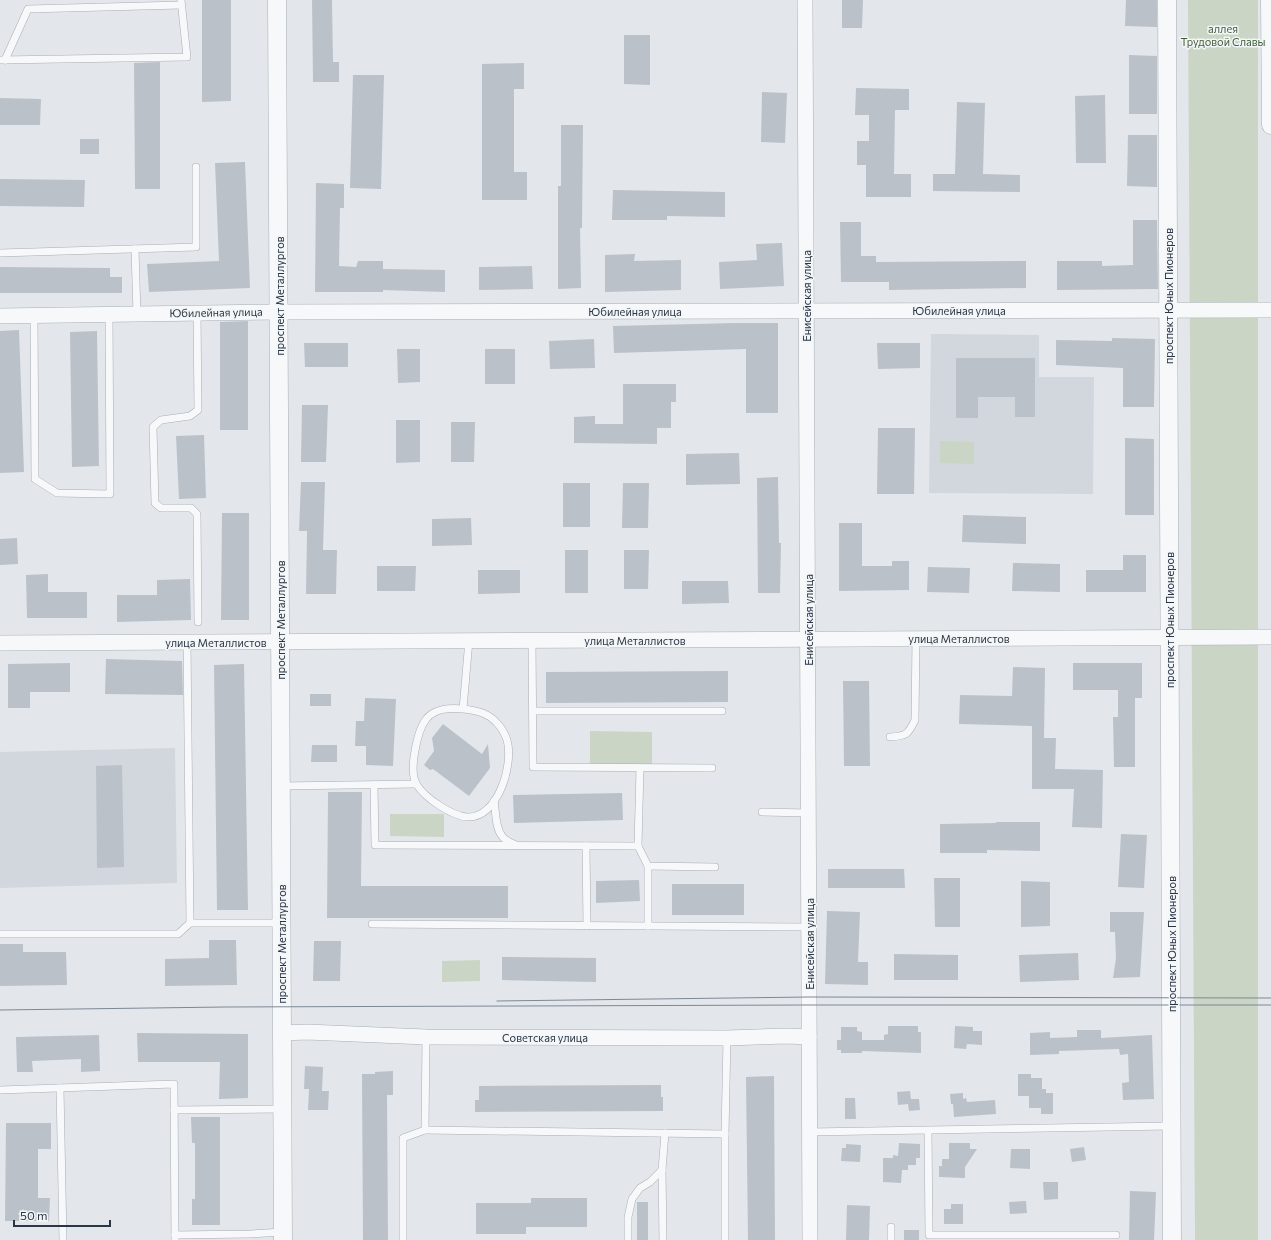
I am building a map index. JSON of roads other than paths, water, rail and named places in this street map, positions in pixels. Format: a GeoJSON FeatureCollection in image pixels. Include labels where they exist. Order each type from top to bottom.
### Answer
{"type":"FeatureCollection","features":[{"type":"Feature","properties":{"kind":"street","name":"проспект Металлургов"},"geometry":{"type":"LineString","coordinates":[[277,0],[283,1236]]}},
{"type":"Feature","properties":{"kind":"street","name":"Енисейская улица"},"geometry":{"type":"LineString","coordinates":[[805,0],[810,1240]]}},
{"type":"Feature","properties":{"kind":"street","name":"проспект Юных Пионеров"},"geometry":{"type":"LineString","coordinates":[[1167,0],[1172,1240]]}},
{"type":"Feature","properties":{"kind":"street"},"geometry":{"type":"LineString","coordinates":[[1270,0],[1271,125]]}},
{"type":"Feature","properties":{"kind":"street","name":"Юбилейная улица"},"geometry":{"type":"LineString","coordinates":[[0,316],[197,312],[1271,310]]}},
{"type":"Feature","properties":{"kind":"street","name":"улица Металлистов"},"geometry":{"type":"LineString","coordinates":[[0,643],[1271,637]]}},
{"type":"Feature","properties":{"kind":"street","name":"Советская улица"},"geometry":{"type":"LineString","coordinates":[[282,1033],[307,1032],[426,1037],[809,1037]]}},
{"type":"Feature","properties":{"kind":"lane"},"geometry":{"type":"LineString","coordinates":[[181,3],[187,57],[3,60],[28,9],[181,3]]}},
{"type":"Feature","properties":{"kind":"lane"},"geometry":{"type":"LineString","coordinates":[[0,253],[196,247],[196,167]]}},
{"type":"Feature","properties":{"kind":"lane"},"geometry":{"type":"LineString","coordinates":[[135,249],[137,314]]}},
{"type":"Feature","properties":{"kind":"lane"},"geometry":{"type":"LineString","coordinates":[[197,312],[198,410],[190,416],[161,420],[153,427],[155,503],[161,508],[191,508],[197,514],[198,622]]}},
{"type":"Feature","properties":{"kind":"lane"},"geometry":{"type":"LineString","coordinates":[[34,315],[35,479],[57,493],[110,494],[109,314]]}},
{"type":"Feature","properties":{"kind":"lane"},"geometry":{"type":"LineString","coordinates":[[890,737],[904,736],[911,729],[915,720],[916,638]]}},
{"type":"Feature","properties":{"kind":"lane"},"geometry":{"type":"LineString","coordinates":[[463,709],[469,640]]}},
{"type":"Feature","properties":{"kind":"lane"},"geometry":{"type":"LineString","coordinates":[[532,640],[533,767],[712,768]]}},
{"type":"Feature","properties":{"kind":"lane"},"geometry":{"type":"LineString","coordinates":[[187,642],[190,923]]}},
{"type":"Feature","properties":{"kind":"lane"},"geometry":{"type":"LineString","coordinates":[[449,708],[463,709],[479,712],[496,721],[507,739],[508,753],[507,771],[501,789],[494,801],[481,815],[466,817],[449,811],[429,797],[416,784],[413,763],[416,741],[427,718],[438,710],[449,708]]}},
{"type":"Feature","properties":{"kind":"lane"},"geometry":{"type":"LineString","coordinates":[[533,711],[722,711]]}},
{"type":"Feature","properties":{"kind":"lane"},"geometry":{"type":"LineString","coordinates":[[640,768],[638,846],[648,866],[648,926]]}},
{"type":"Feature","properties":{"kind":"lane"},"geometry":{"type":"LineString","coordinates":[[281,786],[416,784]]}},
{"type":"Feature","properties":{"kind":"lane"},"geometry":{"type":"LineString","coordinates":[[374,785],[375,845],[638,846]]}},
{"type":"Feature","properties":{"kind":"lane"},"geometry":{"type":"LineString","coordinates":[[494,801],[497,823],[502,836],[509,842],[518,846]]}},
{"type":"Feature","properties":{"kind":"lane"},"geometry":{"type":"LineString","coordinates":[[762,812],[808,813]]}},
{"type":"Feature","properties":{"kind":"lane"},"geometry":{"type":"LineString","coordinates":[[586,846],[587,926]]}},
{"type":"Feature","properties":{"kind":"lane"},"geometry":{"type":"LineString","coordinates":[[648,866],[715,867]]}},
{"type":"Feature","properties":{"kind":"lane"},"geometry":{"type":"LineString","coordinates":[[0,934],[178,934],[190,923],[281,923]]}},
{"type":"Feature","properties":{"kind":"lane"},"geometry":{"type":"LineString","coordinates":[[372,924],[808,926]]}},
{"type":"Feature","properties":{"kind":"lane"},"geometry":{"type":"LineString","coordinates":[[426,1037],[426,1130]]}},
{"type":"Feature","properties":{"kind":"lane"},"geometry":{"type":"LineString","coordinates":[[725,1240],[727,1038]]}},
{"type":"Feature","properties":{"kind":"lane"},"geometry":{"type":"LineString","coordinates":[[0,1090],[174,1084],[175,1238],[251,1234],[283,1236]]}},
{"type":"Feature","properties":{"kind":"lane"},"geometry":{"type":"LineString","coordinates":[[60,1088],[63,1240]]}},
{"type":"Feature","properties":{"kind":"lane"},"geometry":{"type":"LineString","coordinates":[[174,1110],[282,1109]]}},
{"type":"Feature","properties":{"kind":"lane"},"geometry":{"type":"LineString","coordinates":[[809,1132],[1171,1126]]}},
{"type":"Feature","properties":{"kind":"lane"},"geometry":{"type":"LineString","coordinates":[[403,1240],[404,1138],[426,1130],[725,1134]]}},
{"type":"Feature","properties":{"kind":"lane"},"geometry":{"type":"LineString","coordinates":[[928,1131],[929,1236],[1116,1235]]}},
{"type":"Feature","properties":{"kind":"lane"},"geometry":{"type":"LineString","coordinates":[[663,1240],[662,1170],[665,1133]]}},
{"type":"Feature","properties":{"kind":"lane"},"geometry":{"type":"LineString","coordinates":[[628,1240],[628,1217],[632,1199],[640,1188],[650,1182],[662,1170]]}},
{"type":"Feature","properties":{"kind":"lane"},"geometry":{"type":"LineString","coordinates":[[891,1227],[891,1240]]}},
{"type":"Feature","properties":{"kind":"tram line"},"geometry":{"type":"LineString","coordinates":[[497,1001],[809,997],[1271,998]]}},
{"type":"Feature","properties":{"kind":"tram line"},"geometry":{"type":"LineString","coordinates":[[0,1010],[225,1007],[1271,1005]]}},
{"type":"Feature","properties":{"kind":"park label","name":"аллея Трудовой Славы"},"geometry":{"type":"Point","coordinates":[1223,34]}}]}
